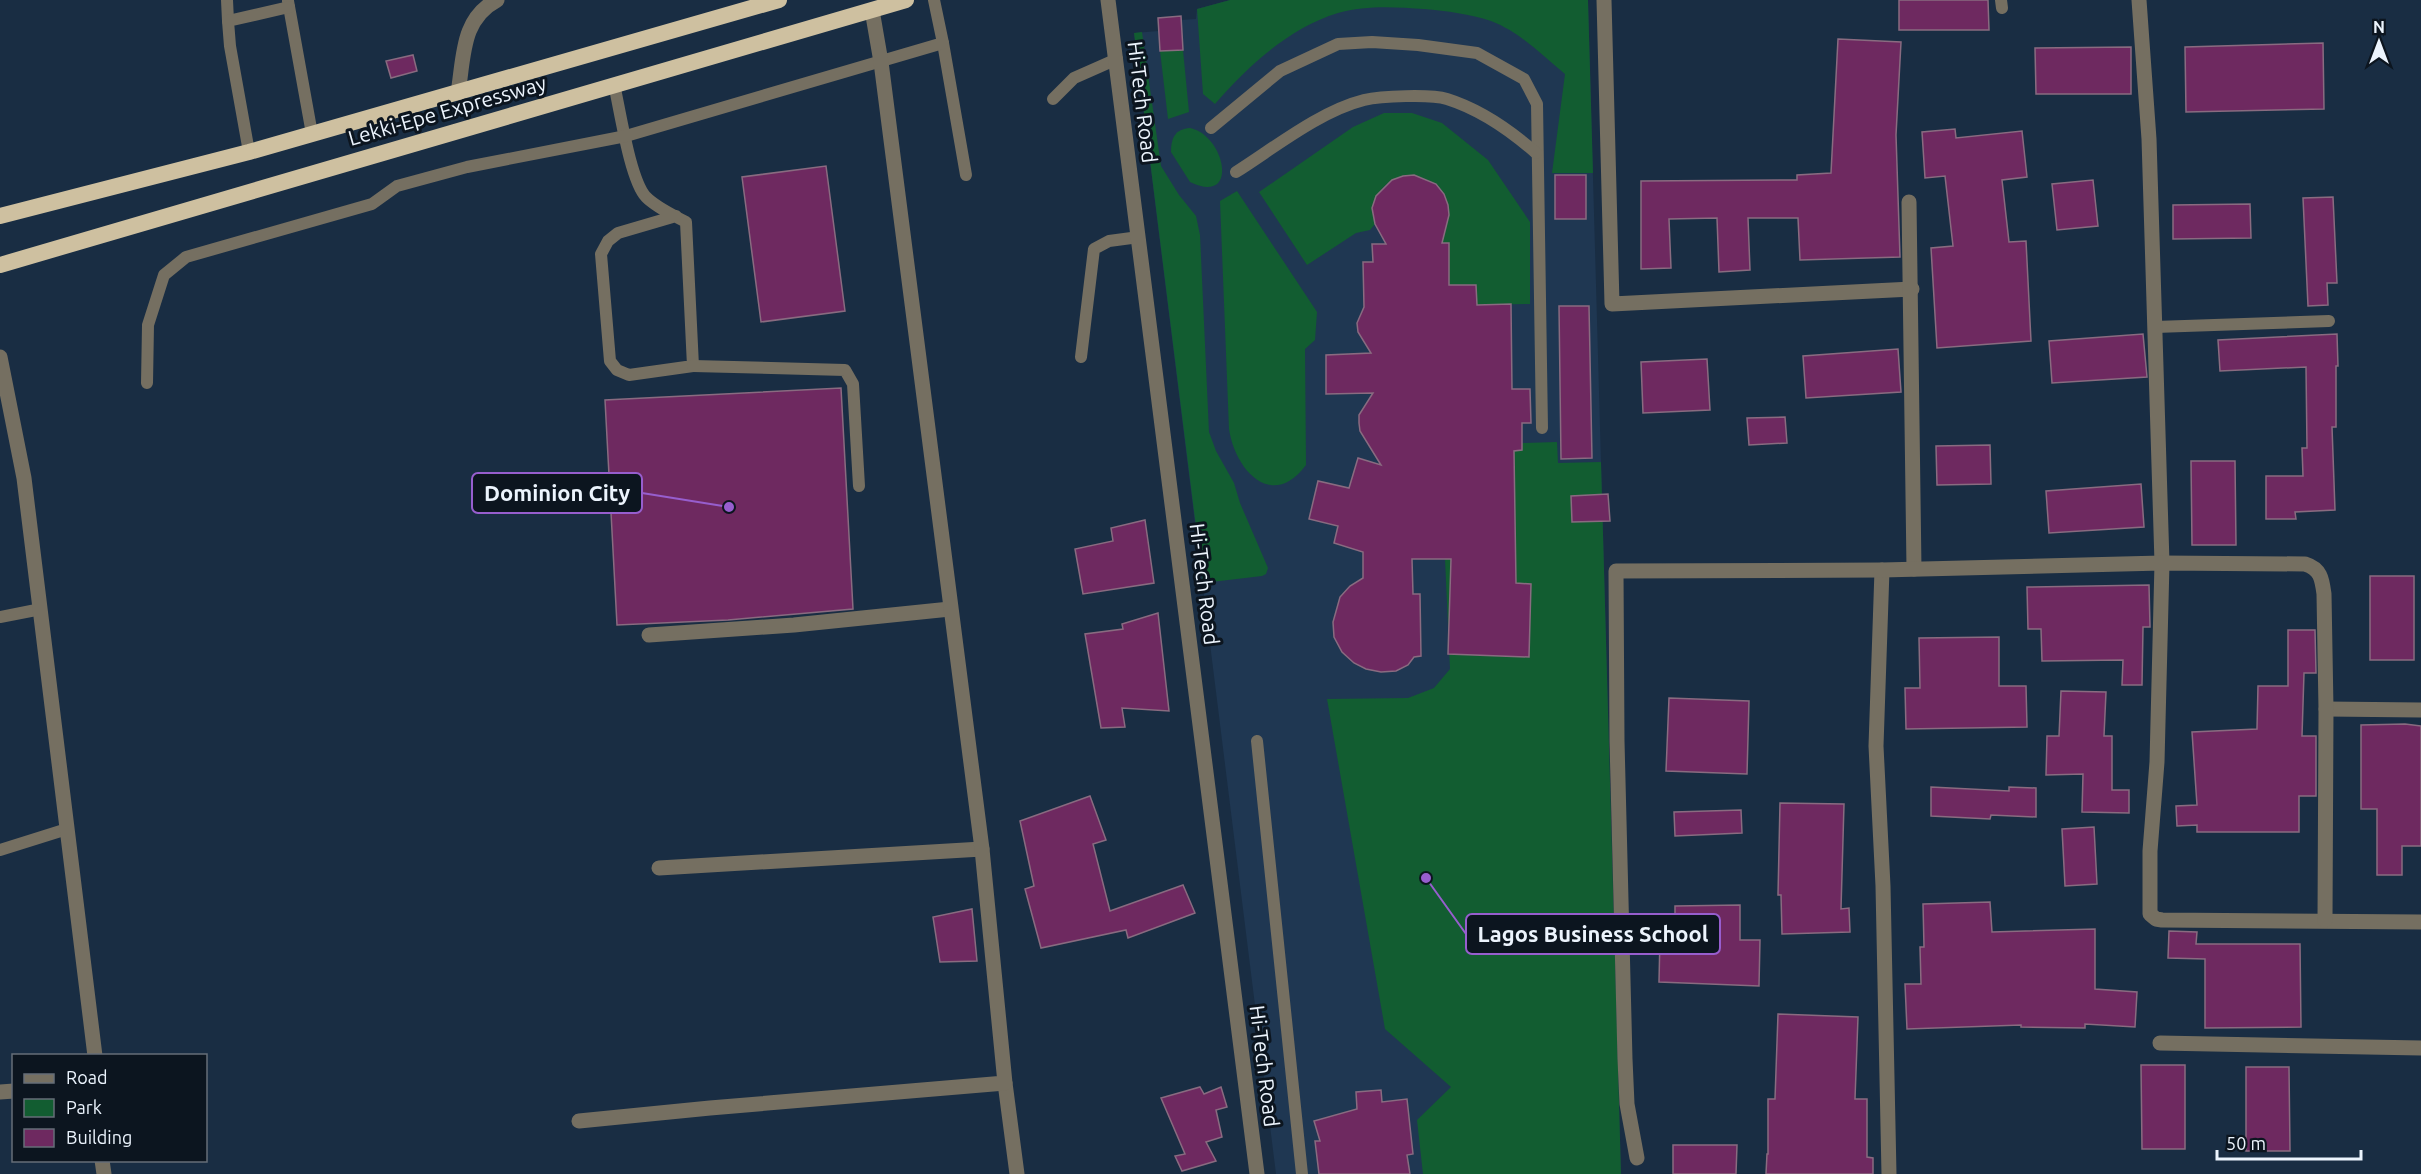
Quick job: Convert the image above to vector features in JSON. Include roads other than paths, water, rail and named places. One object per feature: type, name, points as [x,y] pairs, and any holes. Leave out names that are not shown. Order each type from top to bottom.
[{"type":"highway","name":"Lekki-Epe Expressway","points":[[0,216],[249,152],[779,0]]},
{"type":"highway","name":"Lekki-Epe Expressway","points":[[0,265],[906,0]]},
{"type":"street","points":[[458,93],[469,28],[483,8],[497,0]]},
{"type":"street","name":"Hi-Tech Road","points":[[1108,0],[1257,1174]]},
{"type":"street","points":[[1604,0],[1612,304],[1912,289]]},
{"type":"street","points":[[2139,0],[2149,139],[2162,563],[2157,762],[2150,851],[2150,914],[2162,920],[2421,922]]},
{"type":"street","points":[[872,10],[982,849],[1005,1083],[1017,1174]]},
{"type":"street","points":[[1909,202],[1912,289],[1914,569]]},
{"type":"street","points":[[0,357],[24,478],[95,1054]]},
{"type":"street","points":[[1637,1158],[1628,1104],[1625,1059],[1624,941],[1617,741],[1616,571],[1882,570],[2162,563],[2305,564],[2314,567],[2322,578],[2325,594],[2325,920]]},
{"type":"street","points":[[1882,570],[1876,746],[1883,886],[1889,1174]]},
{"type":"street","points":[[649,635],[794,625],[950,609]]},
{"type":"street","points":[[2326,709],[2421,710]]},
{"type":"street","points":[[659,868],[982,849]]},
{"type":"street","points":[[2160,1043],[2421,1048]]},
{"type":"street","points":[[579,1121],[1005,1083]]},
{"type":"lane","points":[[227,0],[230,46],[249,152]]},
{"type":"lane","points":[[934,0],[966,176]]},
{"type":"lane","points":[[228,21],[289,3],[312,134]]},
{"type":"lane","points":[[147,383],[148,325],[164,275],[186,257],[372,204],[397,186],[467,167],[626,136],[943,42]]},
{"type":"lane","points":[[1211,128],[1280,71],[1338,44],[1372,42],[1418,45],[1477,53],[1524,79],[1537,104],[1542,428]]},
{"type":"lane","points":[[1053,99],[1074,78],[1117,59]]},
{"type":"lane","points":[[614,84],[635,178],[645,196],[686,222],[693,366]]},
{"type":"lane","points":[[1236,172],[1344,107],[1365,100],[1404,97],[1445,99],[1515,135],[1536,153]]},
{"type":"lane","points":[[676,216],[618,233],[608,241],[601,254],[610,361],[617,370],[629,375],[693,366],[845,370],[853,384],[859,486]]},
{"type":"lane","points":[[1081,357],[1094,249],[1109,241],[1139,237]]},
{"type":"lane","points":[[2155,327],[2329,321]]},
{"type":"lane","points":[[0,617],[41,609]]},
{"type":"lane","points":[[1257,741],[1302,1174]]},
{"type":"lane","points":[[0,850],[67,829]]},
{"type":"place","name":"Dominion City","points":[[729,507]]},
{"type":"place","name":"Lagos Business School","points":[[1426,878]]}]
